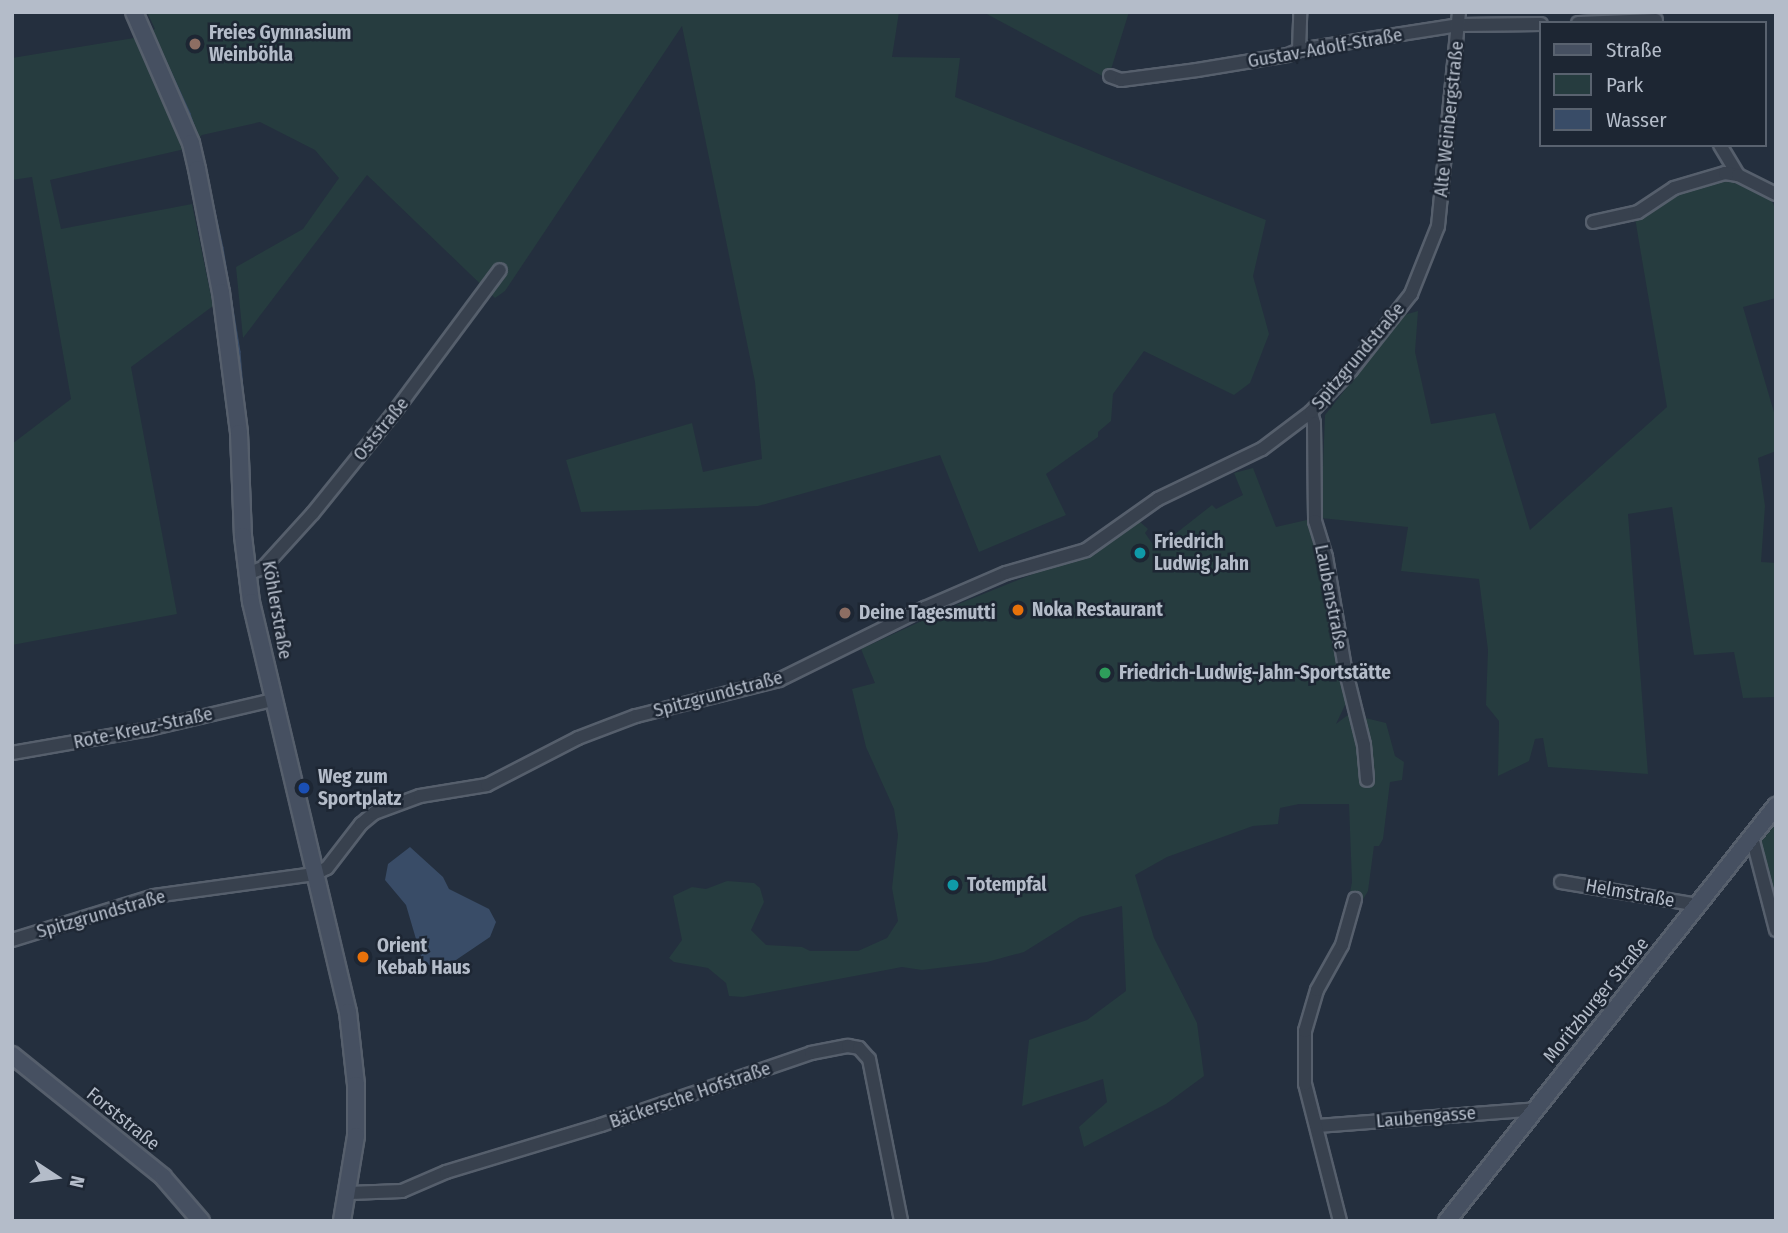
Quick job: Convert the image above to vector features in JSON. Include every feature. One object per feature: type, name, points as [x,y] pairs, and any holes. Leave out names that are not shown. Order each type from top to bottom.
[{"type":"street","name":"Köhlerstraße","points":[[134,12],[191,143],[197,169],[221,292],[239,433],[247,574],[273,700],[351,1033],[356,1136],[349,1193],[342,1221]]},
{"type":"street","points":[[1299,50],[1300,12]]},
{"type":"street","points":[[1609,21],[1656,18]]},
{"type":"street","name":"Gustav-Adolf-Straße","points":[[1110,76],[1121,80],[1139,78],[1288,55],[1299,50],[1459,19],[1540,23]]},
{"type":"street","name":"Alte Weinbergstraße","points":[[1438,226],[1459,19]]},
{"type":"street","points":[[1721,147],[1738,175]]},
{"type":"street","points":[[1593,222],[1638,212],[1674,188],[1725,173],[1738,175],[1776,194]]},
{"type":"street","name":"Spitzgrundstraße","points":[[12,940],[154,896],[315,874],[327,868],[361,824],[374,813],[419,796],[486,785],[578,738],[626,720],[771,682],[1006,573],[1086,550],[1158,499],[1252,455],[1311,412],[1351,370],[1411,294],[1438,226]]},
{"type":"street","name":"Oststraße","points":[[247,574],[263,568],[313,513],[401,404],[500,270]]},
{"type":"street","name":"Laubenstraße","points":[[1311,412],[1315,521],[1326,557],[1345,668],[1364,745],[1367,780]]},
{"type":"street","name":"Rote-Kreuz-Straße","points":[[12,753],[149,729],[273,700]]},
{"type":"street","name":"Moritzburger Straße","points":[[1447,1221],[1776,806]]},
{"type":"street","points":[[1752,837],[1776,930]]},
{"type":"street","name":"Helmstraße","points":[[1561,882],[1699,905]]},
{"type":"street","points":[[1340,1221],[1305,1084],[1305,1031],[1317,990],[1342,945],[1355,899]]},
{"type":"street","name":"Bäckersche Hofstraße","points":[[349,1193],[402,1191],[446,1172],[601,1125],[811,1053],[848,1046],[859,1048],[869,1059],[901,1221]]},
{"type":"street","name":"Forststraße","points":[[12,1055],[163,1177],[201,1221]]},
{"type":"street","name":"Laubengasse","points":[[1317,1126],[1536,1109]]},
{"type":"green space","points":[[147,12],[899,12],[892,57],[960,58],[955,97],[1266,220],[1253,276],[1269,334],[1250,383],[1234,395],[1144,351],[1113,394],[1111,421],[1098,432],[1098,437],[1046,474],[1066,515],[979,552],[940,455],[758,506],[581,512],[566,460],[692,423],[703,472],[762,459],[755,382],[682,26],[505,291],[495,298],[367,175],[243,338],[236,267],[303,229],[339,178],[315,150],[260,122],[202,135],[185,149],[50,180],[61,229],[192,204],[213,306],[131,367],[177,614],[12,645],[12,444],[71,399],[32,177],[12,180],[12,58],[134,38],[155,29]]},
{"type":"green space","points":[[983,12],[1129,12],[1108,79]]},
{"type":"green space","points":[[1720,178],[1769,195],[1776,210],[1776,298],[1743,307],[1776,419],[1776,451],[1758,458],[1765,506],[1761,562],[1776,563],[1776,697],[1743,698],[1734,652],[1694,655],[1672,507],[1628,514],[1648,774],[1548,767],[1543,738],[1535,739],[1529,761],[1498,776],[1499,721],[1486,705],[1488,650],[1479,579],[1401,571],[1408,527],[1321,518],[1325,415],[1404,315],[1418,311],[1415,352],[1431,424],[1495,413],[1530,530],[1667,407],[1635,218],[1672,193]]},
{"type":"green space","name":"Friedrich-Ludwig-Jahn-Sportstätte","points":[[1253,468],[1276,527],[1311,519],[1322,560],[1326,599],[1346,703],[1336,724],[1349,714],[1386,723],[1395,756],[1404,762],[1402,780],[1390,782],[1383,839],[1379,846],[1374,846],[1368,891],[1362,901],[1349,898],[1352,882],[1349,804],[1299,804],[1280,808],[1278,824],[1253,826],[1167,857],[1135,875],[1154,938],[1197,1023],[1204,1076],[1166,1104],[1084,1147],[1079,1127],[1107,1102],[1103,1079],[1022,1106],[1029,1040],[1087,1020],[1126,991],[1122,906],[1080,917],[1024,952],[987,962],[922,970],[902,967],[743,997],[729,996],[726,983],[708,968],[674,962],[669,958],[682,940],[673,896],[692,887],[706,889],[727,881],[754,883],[760,888],[764,902],[751,930],[766,945],[802,947],[810,951],[858,951],[887,938],[898,921],[892,888],[898,835],[894,809],[866,747],[852,689],[875,683],[861,649],[956,605],[1048,568],[1094,555],[1139,521],[1148,529],[1145,533],[1156,549],[1212,505],[1216,509],[1243,495],[1234,473]]},
{"type":"green space","points":[[1776,816],[1776,914],[1758,841]]},
{"type":"water","points":[[410,847],[443,877],[449,889],[489,909],[496,922],[490,937],[456,960],[435,967],[423,963],[406,905],[385,880],[388,864]]},
{"type":"waterway","points":[[144,16],[197,137]]},
{"type":"waterway","points":[[204,165],[222,248],[239,352],[244,413]]},
{"type":"waterway","points":[[257,592],[262,615]]},
{"type":"place","name":"Freies Gymnasium Weinböhla","points":[[195,44]]},
{"type":"place","name":"Friedrich Ludwig Jahn","points":[[1140,553]]},
{"type":"place","name":"Noka Restaurant","points":[[1018,610]]},
{"type":"place","name":"Deine Tagesmutti","points":[[845,613]]},
{"type":"place","name":"Friedrich-Ludwig-Jahn-Sportstätte","points":[[1105,673]]},
{"type":"place","name":"Weg zum Sportplatz","points":[[304,788]]},
{"type":"place","name":"Totempfal","points":[[953,885]]},
{"type":"place","name":"Orient Kebab Haus","points":[[363,957]]}]
